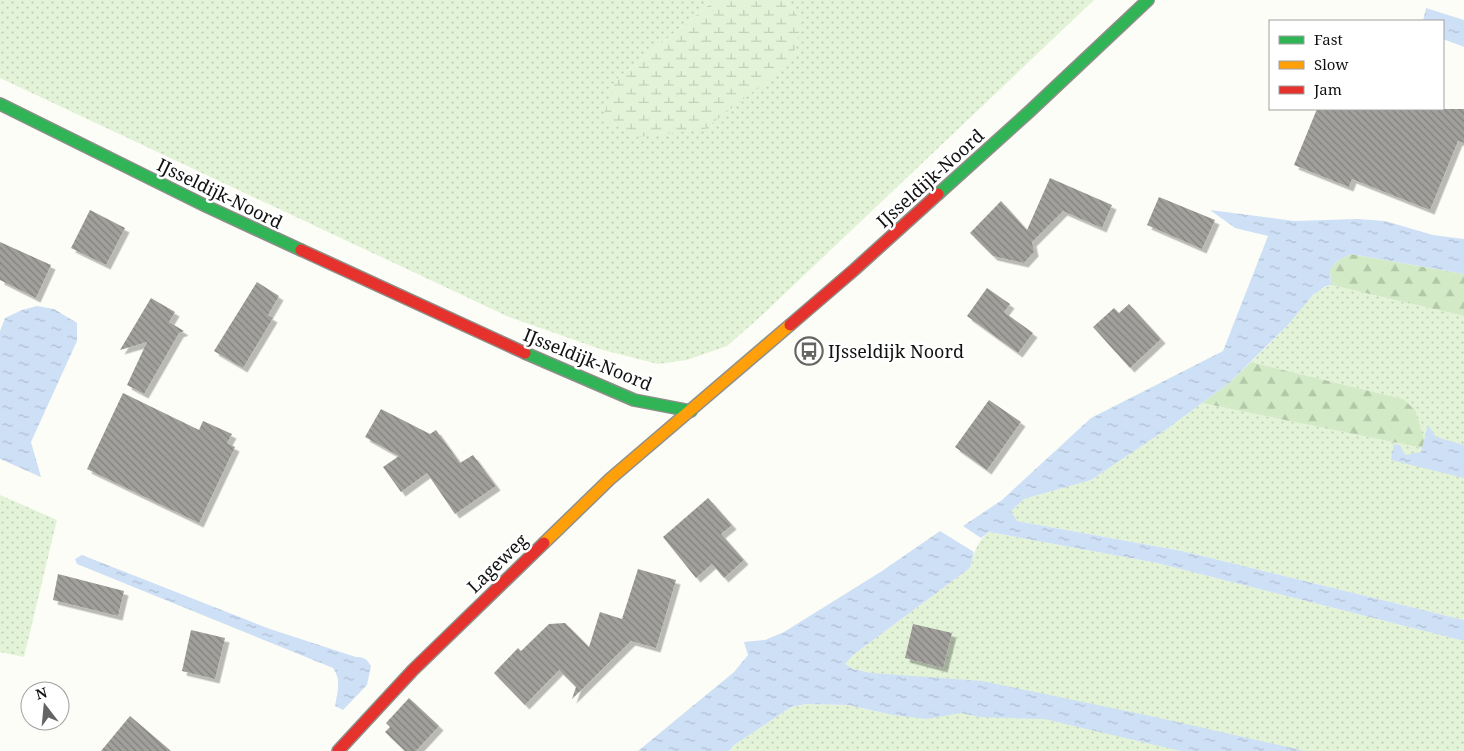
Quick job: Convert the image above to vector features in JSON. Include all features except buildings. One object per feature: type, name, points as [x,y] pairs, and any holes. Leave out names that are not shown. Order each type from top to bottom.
[{"type":"street","name":"IJsseldijk-Noord","points":[[0,104],[208,208],[479,333],[634,400],[690,411],[854,270],[1030,111],[1148,0]]},
{"type":"street","name":"Lageweg","points":[[338,751],[412,670],[610,479],[690,411]]},
{"type":"green space","points":[[0,0],[715,0],[616,80],[802,21],[785,0],[1094,0],[759,318],[727,346],[687,360],[658,364],[603,350],[509,317],[0,78]]},
{"type":"green space","points":[[715,0],[785,0],[802,21],[792,61],[705,129],[639,137],[602,119],[616,80]]},
{"type":"green space","points":[[1351,254],[1464,274],[1464,316],[1331,285],[1330,270],[1337,261]]},
{"type":"green space","points":[[1331,285],[1464,316],[1464,620],[1182,551],[1017,521],[1011,511],[1024,499],[1091,480],[1202,403],[1427,449],[1403,399],[1251,362],[1287,326],[1312,297]]},
{"type":"green space","points":[[1251,362],[1403,399],[1415,410],[1427,449],[1202,403],[1229,383]]},
{"type":"green space","points":[[0,495],[57,520],[24,657],[0,652]]},
{"type":"green space","points":[[989,532],[1157,563],[1464,641],[1464,751],[729,751],[733,746],[791,707],[806,704],[848,705],[893,715],[872,673],[853,669],[844,664],[853,655],[970,568],[979,543]]},
{"type":"water","points":[[1426,8],[1464,20],[1464,47],[1444,39],[1444,20],[1423,20]]},
{"type":"water","points":[[1210,210],[1294,221],[1358,219],[1385,221],[1433,235],[1464,239],[1464,274],[1351,254],[1337,261],[1330,270],[1331,285],[1326,286],[1313,295],[1287,326],[1229,383],[1167,429],[1091,480],[1024,499],[1011,511],[1017,521],[1182,551],[1464,620],[1464,641],[1157,563],[989,532],[981,538],[963,526],[1002,500],[1091,418],[1223,351],[1268,236],[1235,228]]},
{"type":"water","points":[[37,306],[54,309],[77,323],[77,341],[31,442],[41,477],[0,459],[0,331],[5,318],[22,310]]},
{"type":"water","points":[[1428,425],[1436,437],[1464,445],[1464,478],[1391,460],[1394,444],[1400,445],[1405,455],[1421,452]]},
{"type":"water","points":[[940,531],[974,552],[970,568],[853,655],[845,664],[853,669],[872,673],[982,681],[1305,751],[1181,751],[1044,719],[979,717],[961,713],[927,719],[893,715],[848,705],[806,704],[791,707],[733,746],[729,751],[638,751],[734,672],[748,655],[744,642],[765,640],[784,632],[882,571]]},
{"type":"water","points":[[82,555],[270,629],[363,658],[371,666],[367,685],[343,710],[335,706],[338,682],[333,668],[77,564],[75,559]]},
{"type":"traffic: fast","points":[[938,194],[1148,0]]},
{"type":"traffic: fast","points":[[0,104],[208,207],[301,250]]},
{"type":"traffic: fast","points":[[525,353],[634,400],[691,411]]},
{"type":"traffic: slow","points":[[544,543],[610,479],[790,325]]},
{"type":"traffic: jam","points":[[790,325],[938,194]]},
{"type":"traffic: jam","points":[[301,250],[525,353]]},
{"type":"traffic: jam","points":[[338,751],[413,670],[544,543]]},
{"type":"place","name":"IJsseldijk Noord","points":[[809,351]]}]
